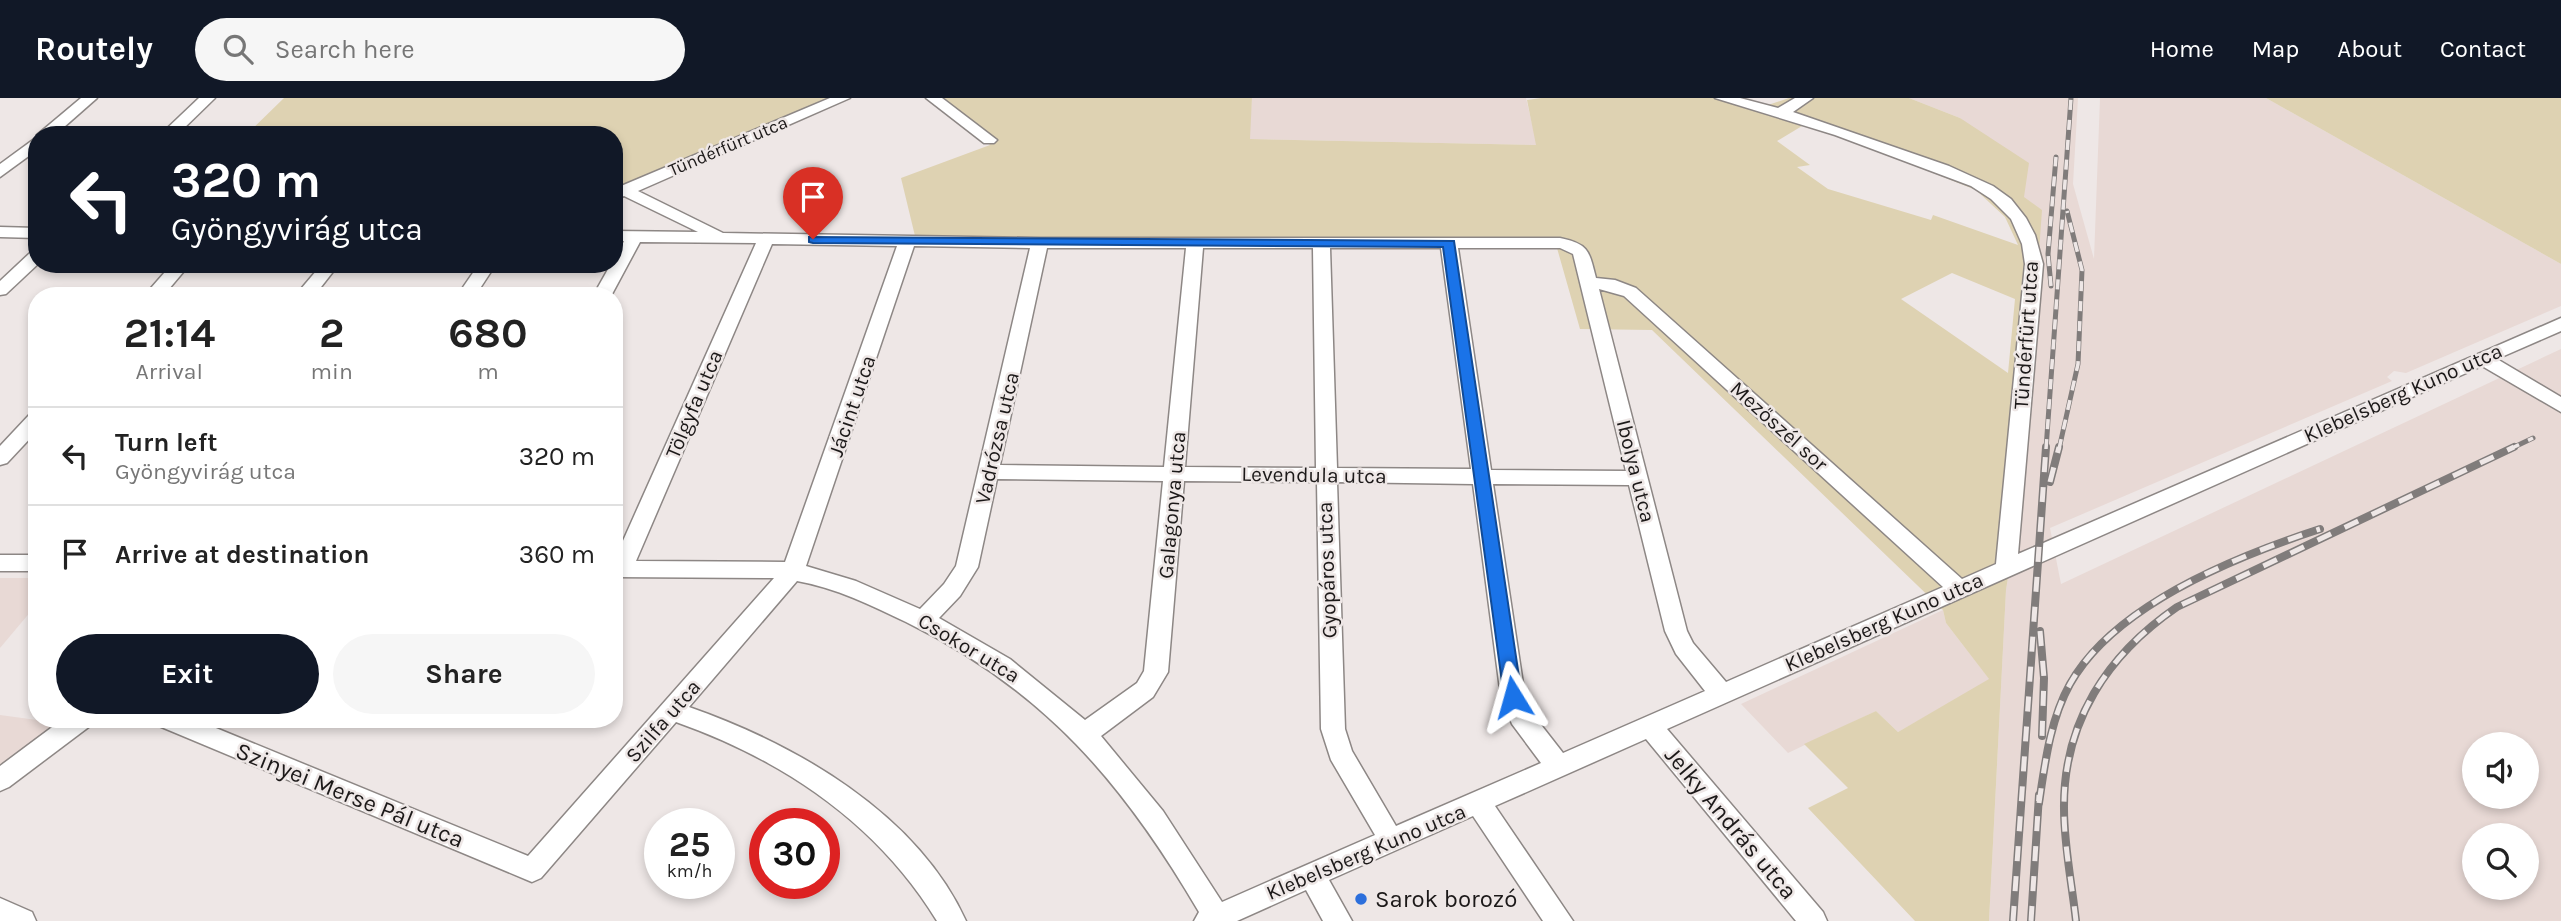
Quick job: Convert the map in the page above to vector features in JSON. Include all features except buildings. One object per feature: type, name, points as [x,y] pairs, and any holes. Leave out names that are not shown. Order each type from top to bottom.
[{"type":"street","points":[[56,126],[90,98]]},
{"type":"street","points":[[178,126],[208,98]]},
{"type":"street","name":"Tündérfürt utca","points":[[623,190],[843,98]]},
{"type":"street","points":[[933,98],[989,140]]},
{"type":"street","name":"Tündérfürt utca","points":[[1722,98],[1782,112],[1971,180],[2010,207],[2028,234],[2034,264],[2006,569]]},
{"type":"street","points":[[1782,112],[1805,98]]},
{"type":"street","points":[[0,172],[28,149]]},
{"type":"street","points":[[623,196],[720,237]]},
{"type":"street","points":[[0,232],[28,233]]},
{"type":"street","points":[[623,236],[1040,243],[1449,243],[1513,697],[1521,717],[1558,766]]},
{"type":"street","points":[[623,258],[635,236]]},
{"type":"street","name":"Tölgyfa utca","points":[[623,558],[766,239]]},
{"type":"street","name":"Jácint utca","points":[[793,571],[908,240]]},
{"type":"street","name":"Vadrózsa utca","points":[[924,619],[952,590],[967,566],[1040,243]]},
{"type":"street","name":"Galagonya utca","points":[[1086,733],[1145,690],[1156,673],[1195,243]]},
{"type":"street","name":"Gyopáros utca","points":[[1321,243],[1333,729],[1340,753],[1391,840]]},
{"type":"street","name":"Ibolya utca","points":[[1449,243],[1568,244],[1580,249],[1679,639],[1721,693]]},
{"type":"street","points":[[0,290],[28,264]]},
{"type":"street","points":[[161,287],[174,273]]},
{"type":"street","points":[[312,287],[323,273]]},
{"type":"street","name":"Mezőszél sor","points":[[1589,283],[1615,285],[1630,292],[1958,588]]},
{"type":"street","name":"Klebelsberg Kuno utca","points":[[1212,919],[2561,324]]},
{"type":"street","points":[[2482,358],[2561,406]]},
{"type":"street","points":[[0,458],[28,428]]},
{"type":"street","name":"Levendula utca","points":[[989,472],[1638,478]]},
{"type":"street","points":[[0,563],[28,563]]},
{"type":"street","name":"Csokor utca","points":[[623,569],[793,571],[877,599],[924,619],[994,659],[1086,733],[1146,804],[1181,855],[1212,919]]},
{"type":"street","name":"Szilfa utca","points":[[532,870],[793,571]]},
{"type":"street","points":[[671,710],[756,743],[843,795],[914,866],[952,921]]},
{"type":"street","name":"Jelky András utca","points":[[1649,725],[1813,921]]},
{"type":"street","points":[[0,780],[69,728]]},
{"type":"street","name":"Szinyei Merse Pál utca","points":[[190,728],[532,870]]},
{"type":"street","points":[[1478,803],[1559,921]]},
{"type":"street","points":[[1311,875],[1338,921]]},
{"type":"street","points":[[0,910],[22,921]]},
{"type":"shaded area","points":[[284,98],[834,98],[623,186],[623,126],[255,126]]},
{"type":"shaded area","points":[[936,98],[1252,98],[1250,139],[1536,145],[1527,100],[1541,98],[1730,98],[1765,106],[1789,98],[1909,98],[1960,118],[2029,163],[2024,197],[2042,210],[2022,493],[2006,590],[1989,921],[1915,921],[1808,808],[1848,788],[1804,744],[1876,711],[1898,732],[1989,679],[1946,623],[1943,610],[1652,330],[1580,329],[1555,241],[915,236],[901,178],[990,145]],"holes":[[[1807,123],[1976,190],[2005,217],[2018,245],[1933,215],[1931,220],[1828,189],[1797,167],[1810,165],[1777,141]],[[1952,273],[2015,299],[2008,373],[1901,299]]]},
{"type":"shaded area","points":[[1252,98],[1526,98],[1537,145],[1249,139]]},
{"type":"shaded area","points":[[1909,98],[2078,98],[2073,184],[2094,259],[2100,98],[2266,98],[2561,264],[2561,306],[2406,373],[2394,371],[2387,377],[2392,381],[2050,528],[2061,584],[2561,349],[2561,921],[1989,921],[2006,590],[2022,493],[2028,203],[1960,118]]},
{"type":"shaded area","points":[[2266,98],[2561,98],[2561,264]]},
{"type":"shaded area","points":[[0,578],[28,578],[28,615],[0,648]]},
{"type":"shaded area","points":[[1943,610],[1946,623],[1990,680],[1898,732],[1876,711],[1788,753],[1741,704]]},
{"type":"shaded area","points":[[0,715],[28,719],[28,728],[52,728],[0,766]]},
{"type":"railway","points":[[2046,449],[2071,98]]},
{"type":"railway","points":[[2051,286],[2048,254],[2056,157]]},
{"type":"railway","points":[[2059,449],[2078,364],[2082,270],[2067,211]]},
{"type":"railway","points":[[2510,449],[2533,438]]},
{"type":"railway","points":[[2013,921],[2046,447]]},
{"type":"railway","points":[[2050,482],[2059,447]]},
{"type":"railway","points":[[2076,921],[2064,823],[2066,777],[2071,747],[2094,693],[2110,669],[2130,647],[2177,607],[2514,447]]},
{"type":"railway","points":[[2039,803],[2049,742],[2063,698],[2090,656],[2116,630],[2147,607],[2216,569],[2320,529]]},
{"type":"railway","points":[[2040,631],[2044,678],[2042,736]]},
{"type":"railway","points":[[2031,921],[2039,795]]},
{"type":"place","name":"Sarok borozó","points":[[1361,899]]},
{"type":"route","points":[[813,239],[1040,243],[1449,243],[1513,697]]}]
